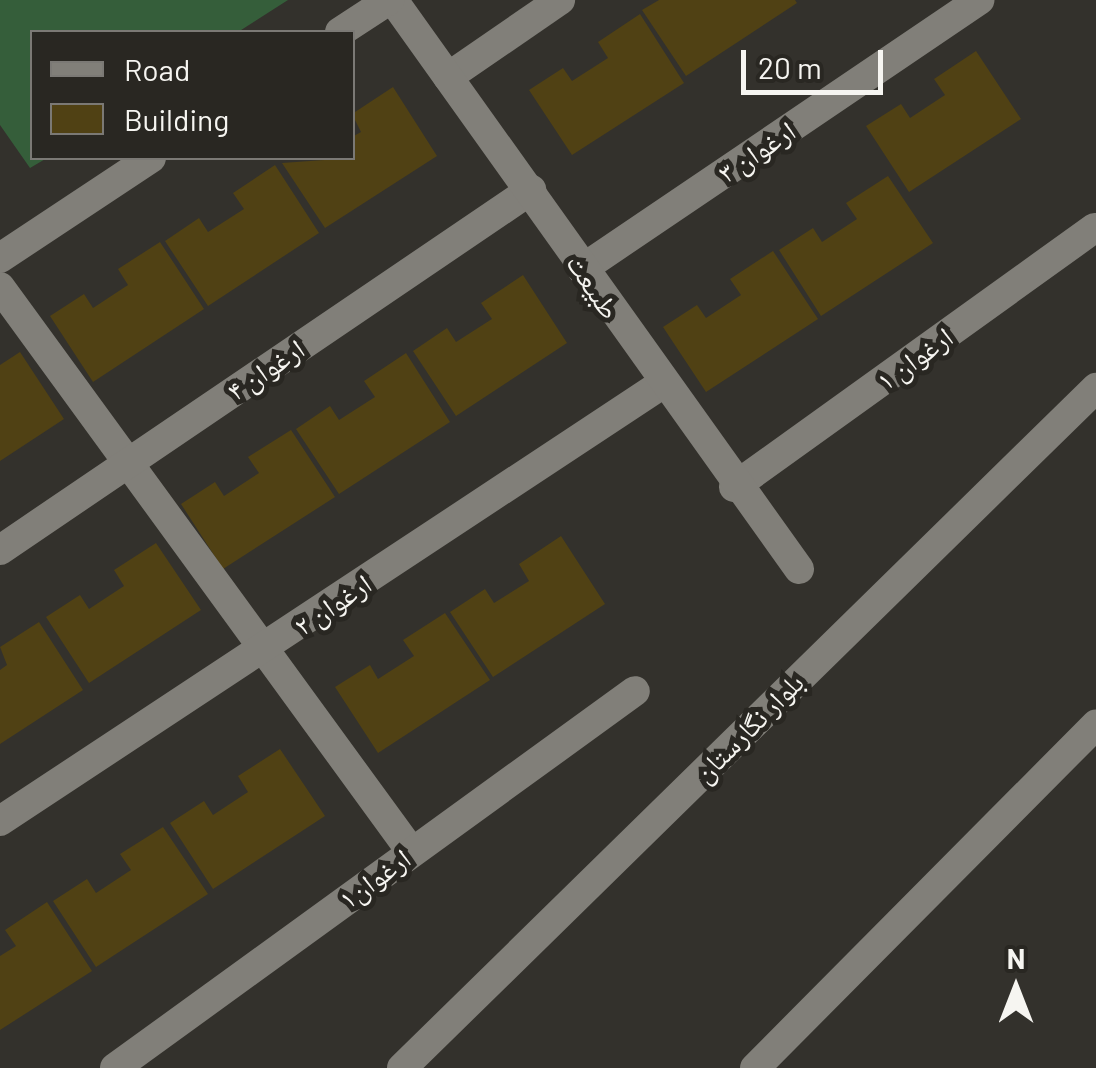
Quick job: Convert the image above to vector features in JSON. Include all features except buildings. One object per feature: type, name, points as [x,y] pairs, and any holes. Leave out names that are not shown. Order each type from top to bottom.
[{"type":"street","points":[[343,30],[391,0]]},
{"type":"street","name":"طبیعت","points":[[391,0],[531,190],[734,487],[798,569]]},
{"type":"street","points":[[448,77],[560,0]]},
{"type":"street","name":"ارغوان ۳","points":[[582,269],[979,0]]},
{"type":"street","points":[[4,245],[148,160]]},
{"type":"street","name":"ارغوان ۴","points":[[0,550],[531,190]]},
{"type":"street","name":"ارغوان ۱","points":[[734,487],[1095,228]]},
{"type":"street","points":[[0,287],[410,851]]},
{"type":"street","name":"ارغوان ۲","points":[[0,821],[662,384]]},
{"type":"street","name":"بلوار نگارستان","points":[[402,1068],[1096,388]]},
{"type":"street","name":"ارغوان۱","points":[[114,1068],[635,691]]},
{"type":"street","points":[[755,1068],[1096,725]]},
{"type":"green space","points":[[0,0],[288,0],[241,30],[30,30],[30,160],[44,160],[30,168],[0,125]]}]
